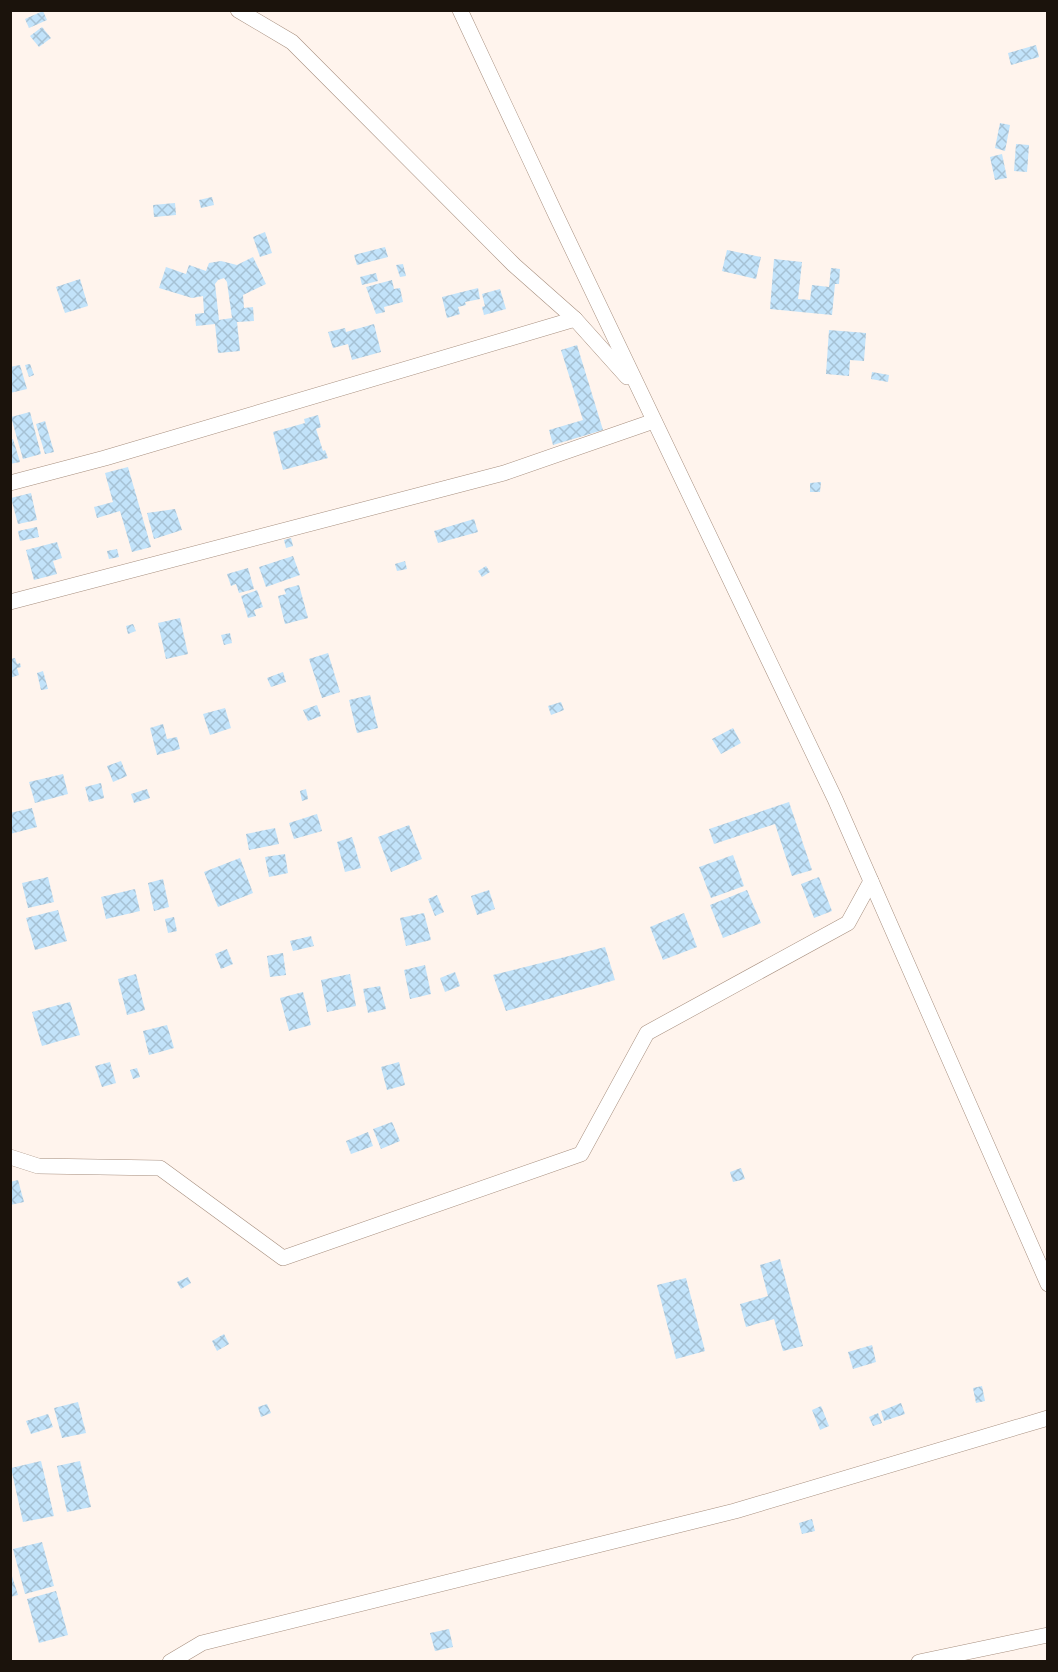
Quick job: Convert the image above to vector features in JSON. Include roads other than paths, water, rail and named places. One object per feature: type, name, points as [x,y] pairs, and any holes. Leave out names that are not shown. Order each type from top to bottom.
[{"type":"street","points":[[238,10],[292,42],[514,265],[575,319],[639,389]]},
{"type":"street","points":[[460,10],[835,799],[1047,1284]]},
{"type":"street","points":[[10,483],[116,455],[575,319]]},
{"type":"street","points":[[10,602],[504,473],[654,421]]},
{"type":"street","points":[[10,1157],[38,1166],[160,1168],[283,1258],[581,1154],[647,1033],[848,923],[871,881]]},
{"type":"street","points":[[170,1662],[202,1643],[735,1511],[1047,1418]]},
{"type":"street","points":[[919,1662],[1047,1635]]}]
